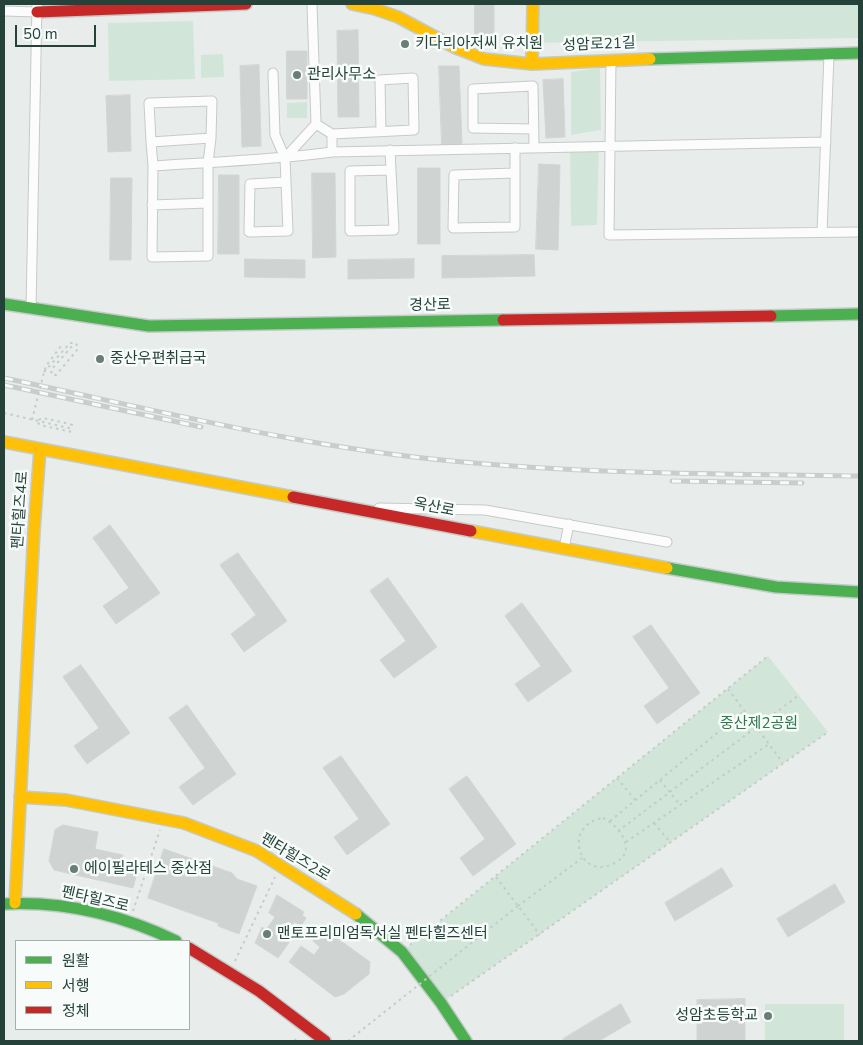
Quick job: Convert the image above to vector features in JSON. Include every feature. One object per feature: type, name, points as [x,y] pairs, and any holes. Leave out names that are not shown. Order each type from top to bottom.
[{"type":"street","points":[[4,11],[37,8],[246,4]]},
{"type":"street","points":[[284,158],[316,124],[312,4]]},
{"type":"street","name":"성암로21길","points":[[352,4],[411,23],[465,53],[502,62],[532,63],[859,53]]},
{"type":"street","points":[[532,63],[533,4]]},
{"type":"street","points":[[30,309],[37,8]]},
{"type":"street","points":[[822,232],[829,55]]},
{"type":"street","points":[[611,60],[608,235],[859,232]]},
{"type":"street","points":[[273,72],[275,134],[284,158],[286,182],[288,231],[249,232],[250,184],[286,182]]},
{"type":"street","points":[[316,124],[332,134],[381,132],[414,130],[413,78],[380,80],[381,132]]},
{"type":"street","points":[[534,129],[473,128],[473,89],[534,86],[534,129],[534,147]]},
{"type":"street","points":[[212,101],[208,163],[208,256],[152,257],[151,142],[149,103],[212,101]]},
{"type":"street","points":[[332,134],[332,152]]},
{"type":"street","points":[[151,142],[211,138]]},
{"type":"street","points":[[152,166],[284,158],[332,152],[826,142]]},
{"type":"street","points":[[515,148],[515,173],[515,227],[453,228],[454,175],[515,173]]},
{"type":"street","points":[[390,150],[391,170],[394,230],[350,231],[350,171],[391,170]]},
{"type":"street","points":[[152,205],[208,203]]},
{"type":"street","name":"경산로","points":[[4,304],[149,326],[859,314]]},
{"type":"street","name":"옥산로","points":[[4,442],[776,587],[859,592]]},
{"type":"street","name":"펜타힐즈4로","points":[[10,904],[20,797],[40,449]]},
{"type":"street","points":[[356,508],[485,510],[667,542]]},
{"type":"street","points":[[564,548],[569,524]]},
{"type":"street","name":"펜타힐즈2로","points":[[20,797],[66,800],[184,823],[257,851],[357,915],[402,952],[441,1003],[466,1041]]},
{"type":"street","name":"펜타힐즈로","points":[[10,904],[40,904],[82,911],[129,922],[174,940]]},
{"type":"street","points":[[190,949],[230,972],[298,1018],[325,1041]]},
{"type":"path","points":[[44,372],[70,343],[76,342],[78,349],[56,375],[52,375],[51,370],[73,345]]},
{"type":"path","points":[[32,420],[46,366],[62,346]]},
{"type":"path","points":[[4,413],[32,420],[41,422],[50,424],[69,428],[71,428],[70,424],[42,418],[38,420],[37,422],[40,425],[72,432]]},
{"type":"path","points":[[402,952],[768,656]]},
{"type":"path","points":[[728,689],[784,763]]},
{"type":"path","points":[[618,831],[799,695]]},
{"type":"path","points":[[610,822],[744,711]]},
{"type":"path","points":[[441,1003],[828,732]]},
{"type":"path","points":[[626,842],[769,744]]},
{"type":"path","points":[[617,778],[636,801]]},
{"type":"path","points":[[660,780],[680,805]]},
{"type":"path","points":[[604,818],[618,831],[626,842],[625,855],[619,860],[604,866],[595,866],[588,864],[582,858],[578,841],[588,824],[604,818]]},
{"type":"path","points":[[129,922],[164,819]]},
{"type":"path","points":[[654,823],[670,843]]},
{"type":"path","points":[[348,1041],[518,906],[582,858]]},
{"type":"path","points":[[230,972],[281,866]]},
{"type":"path","points":[[495,876],[540,935]]},
{"type":"green space","points":[[528,4],[859,4],[859,38],[527,43]]},
{"type":"green space","points":[[193,21],[195,79],[109,81],[108,23]]},
{"type":"green space","points":[[223,54],[224,77],[201,78],[201,55]]},
{"type":"green space","points":[[600,68],[601,130],[571,135],[571,72]]},
{"type":"green space","points":[[307,102],[307,118],[287,118],[287,103]]},
{"type":"green space","points":[[599,144],[597,225],[571,226],[570,148]]},
{"type":"green space","name":"중산제2공원","points":[[768,656],[828,732],[441,1003],[402,952]]},
{"type":"green space","points":[[765,1004],[844,1004],[844,1041],[765,1041]]},
{"type":"building","points":[[475,4],[494,4],[494,38],[475,38]]},
{"type":"building","points":[[358,30],[359,117],[338,117],[337,31]]},
{"type":"building","name":"관리사무소","points":[[287,51],[307,51],[307,99],[287,99]]},
{"type":"building","points":[[259,65],[261,146],[242,147],[240,66]]},
{"type":"building","points":[[439,66],[459,66],[462,144],[442,145]]},
{"type":"building","points":[[563,79],[565,137],[546,138],[543,80]]},
{"type":"building","points":[[130,95],[131,151],[108,152],[106,96]]},
{"type":"building","points":[[539,164],[560,165],[558,250],[536,249]]},
{"type":"building","points":[[418,168],[440,168],[440,244],[418,244]]},
{"type":"building","points":[[312,173],[335,173],[336,257],[313,258]]},
{"type":"building","points":[[219,175],[239,175],[239,254],[218,254]]},
{"type":"building","points":[[111,178],[132,178],[131,260],[110,260]]},
{"type":"building","points":[[534,255],[535,276],[442,278],[442,256]]},
{"type":"building","points":[[245,259],[305,260],[305,278],[245,277]]},
{"type":"building","points":[[414,259],[414,278],[348,279],[348,260]]},
{"type":"building","points":[[110,525],[160,593],[116,624],[103,606],[129,588],[93,538]]},
{"type":"building","points":[[238,553],[287,621],[244,652],[231,634],[256,615],[220,565]]},
{"type":"building","points":[[388,578],[437,647],[394,678],[380,660],[406,641],[370,591]]},
{"type":"building","points":[[522,603],[572,671],[528,702],[515,684],[541,666],[505,616]]},
{"type":"building","points":[[651,625],[700,693],[657,724],[644,706],[669,688],[633,637]]},
{"type":"building","points":[[81,665],[130,733],[87,764],[74,746],[99,728],[63,677]]},
{"type":"building","points":[[187,705],[236,774],[193,805],[179,787],[205,768],[169,718]]},
{"type":"building","points":[[341,756],[390,824],[347,855],[334,837],[359,819],[323,768]]},
{"type":"building","points":[[467,776],[516,844],[473,876],[460,858],[485,839],[449,789]]},
{"type":"building","points":[[63,825],[98,832],[95,849],[123,855],[121,865],[138,869],[133,888],[54,870],[49,861],[55,830]]},
{"type":"building","points":[[164,849],[232,873],[237,879],[257,886],[239,934],[218,926],[218,923],[148,898]]},
{"type":"building","points":[[722,868],[733,886],[675,921],[665,903]]},
{"type":"building","points":[[835,884],[845,902],[788,937],[777,919]]},
{"type":"building","points":[[277,895],[304,912],[302,915],[306,918],[301,926],[294,922],[285,938],[290,941],[278,958],[255,943],[262,927],[266,930],[275,917],[269,913]]},
{"type":"building","points":[[323,928],[370,962],[369,974],[344,994],[335,997],[289,962],[301,946],[314,955],[320,947],[313,941]]},
{"type":"building","points":[[745,999],[745,1041],[697,1041],[697,1000]]},
{"type":"building","points":[[621,1004],[631,1022],[599,1041],[564,1041],[563,1039]]},
{"type":"railway","points":[[4,378],[226,426],[395,455],[553,469],[859,476]]},
{"type":"railway","points":[[4,385],[201,427]]},
{"type":"railway","points":[[672,481],[802,483]]},
{"type":"traffic: fast","points":[[650,59],[859,53]]},
{"type":"traffic: fast","points":[[4,304],[149,326],[503,320]]},
{"type":"traffic: fast","points":[[771,316],[859,314]]},
{"type":"traffic: fast","points":[[667,568],[776,587],[859,592]]},
{"type":"traffic: fast","points":[[4,904],[49,905],[92,912],[135,924],[174,940]]},
{"type":"traffic: fast","points":[[356,914],[402,952],[441,1003],[466,1041]]},
{"type":"traffic: slow","points":[[352,4],[398,17],[456,48],[484,59],[532,64],[650,59]]},
{"type":"traffic: slow","points":[[532,63],[533,4]]},
{"type":"traffic: slow","points":[[4,442],[293,497]]},
{"type":"traffic: slow","points":[[15,903],[34,530],[40,449]]},
{"type":"traffic: slow","points":[[471,531],[667,568]]},
{"type":"traffic: slow","points":[[20,797],[66,800],[184,823],[257,851],[356,914]]},
{"type":"traffic: jam","points":[[37,12],[246,4]]},
{"type":"traffic: jam","points":[[503,320],[771,316]]},
{"type":"traffic: jam","points":[[293,497],[471,531]]},
{"type":"traffic: jam","points":[[190,949],[259,991],[325,1041]]},
{"type":"place","name":"키다리아저씨 유치원","points":[[405,44]]},
{"type":"place","name":"관리사무소","points":[[297,75]]},
{"type":"place","name":"중산우편취급국","points":[[100,359]]},
{"type":"place","name":"에이필라테스 중산점","points":[[74,869]]},
{"type":"place","name":"맨토프리미엄독서실 펜타힐즈센터","points":[[267,934]]},
{"type":"place","name":"성암초등학교","points":[[768,1016]]}]
